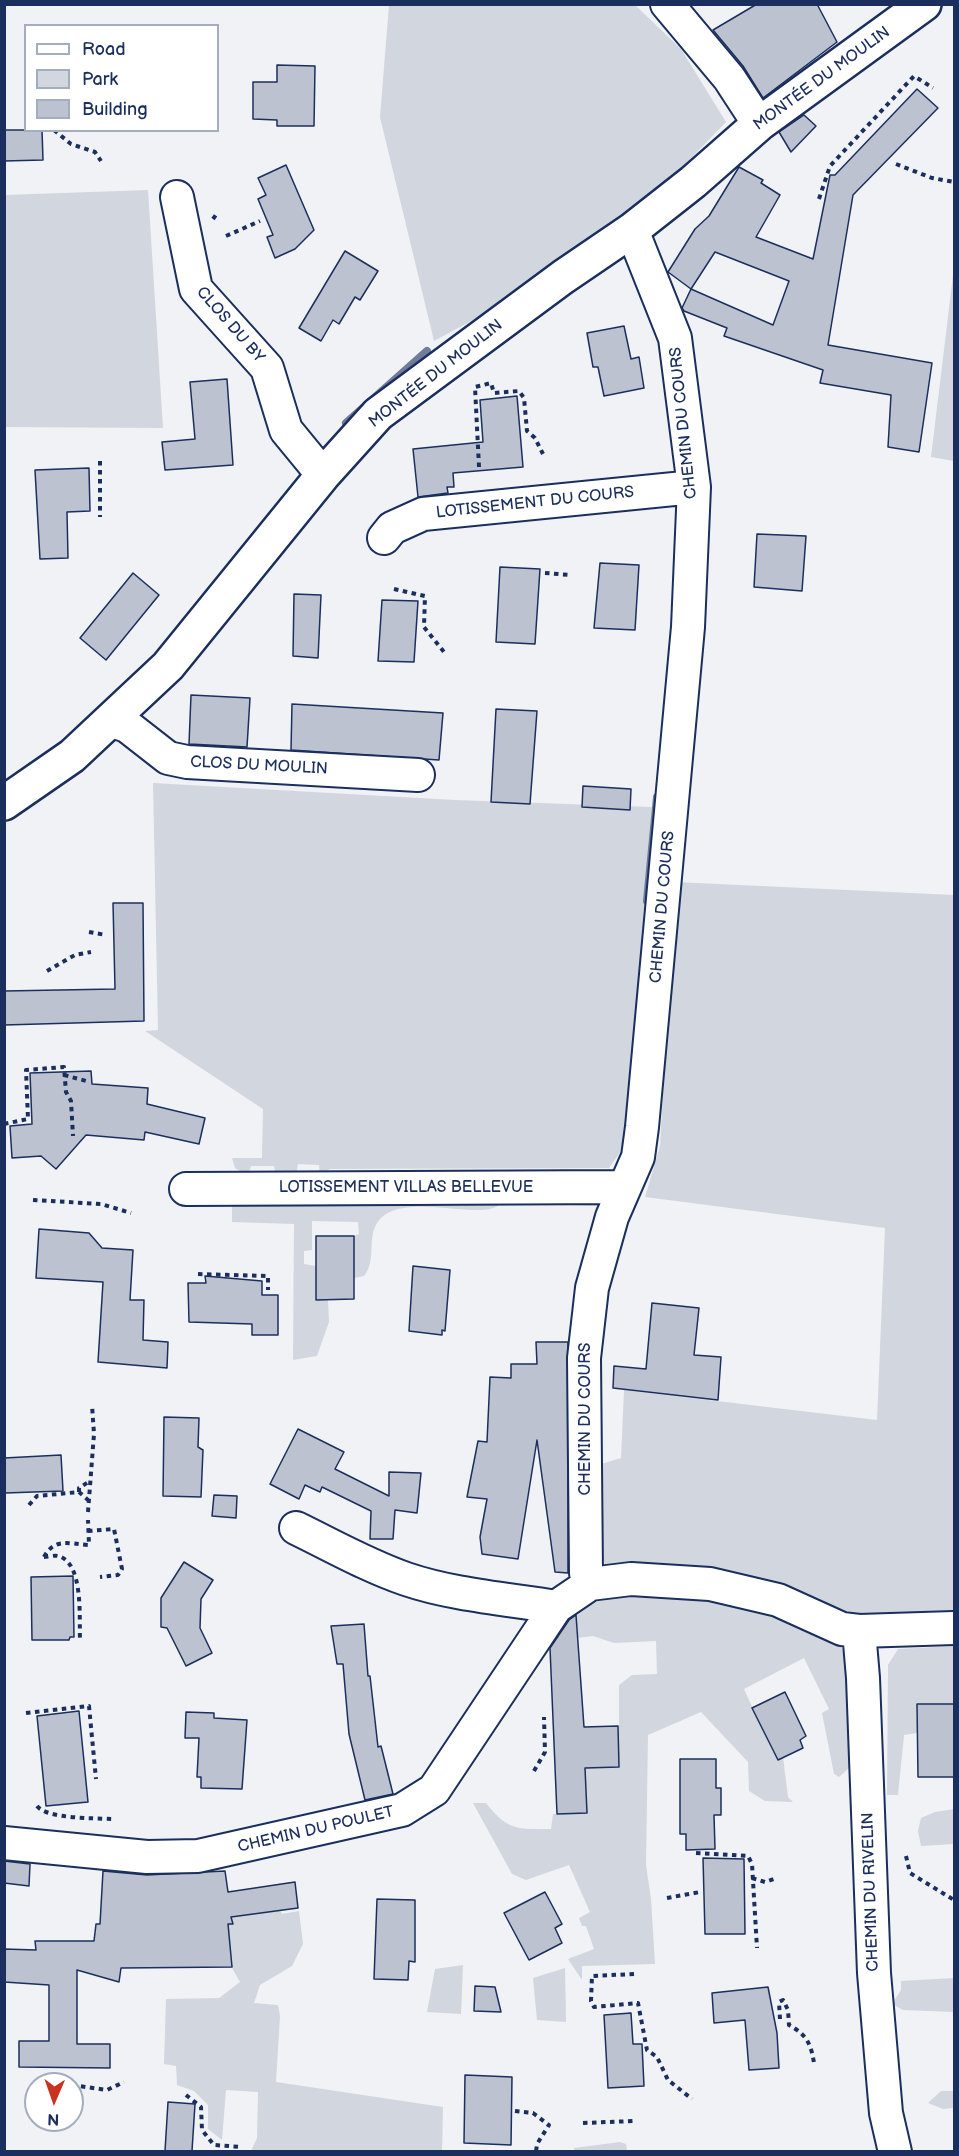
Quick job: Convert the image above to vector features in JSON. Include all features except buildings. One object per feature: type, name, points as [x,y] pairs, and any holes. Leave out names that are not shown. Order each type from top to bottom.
[{"type":"street","points":[[668,4],[729,78],[759,124]]},
{"type":"street","name":"MONTÉE DU MOULIN","points":[[4,803],[72,756],[112,721],[168,666],[322,475],[378,414],[632,230],[693,182],[759,124],[924,4]]},
{"type":"street","name":"CLOS DU BY","points":[[177,197],[196,289],[267,368],[286,430],[322,475]]},
{"type":"street","name":"CHEMIN DU COURS","points":[[590,1584],[586,1573],[584,1358],[592,1288],[612,1217],[638,1157],[688,627],[694,488],[675,338],[632,230]]},
{"type":"street","name":"LOTISSEMENT DU COURS","points":[[384,538],[392,528],[423,514],[694,488]]},
{"type":"street","name":"CLOS DU MOULIN","points":[[112,721],[127,726],[168,758],[187,762],[418,775]]},
{"type":"street","name":"LOTISSEMENT VILLAS BELLEVUE","points":[[186,1189],[625,1187]]},
{"type":"street","points":[[296,1528],[368,1564],[408,1580],[463,1592],[556,1607]]},
{"type":"street","points":[[590,1584],[631,1579],[710,1584],[778,1600],[842,1629],[859,1631],[954,1628]]},
{"type":"street","name":"CHEMIN DU POULET","points":[[4,1843],[147,1857],[198,1856],[402,1810],[434,1790],[556,1607],[590,1584]]},
{"type":"street","name":"CHEMIN DU RIVELIN","points":[[859,1631],[864,1678],[874,1972],[886,2113],[895,2151]]},
{"type":"path","points":[[819,199],[830,166],[915,76],[933,88]]},
{"type":"path","points":[[56,132],[71,144],[95,152],[101,161]]},
{"type":"path","points":[[896,164],[932,178],[954,182]]},
{"type":"path","points":[[226,236],[260,221]]},
{"type":"path","points":[[479,467],[475,387],[491,383],[494,393],[519,391],[524,398],[527,431],[535,438],[543,454]]},
{"type":"path","points":[[100,461],[100,517]]},
{"type":"path","points":[[544,573],[570,575]]},
{"type":"path","points":[[394,589],[425,596],[423,627],[444,652]]},
{"type":"path","points":[[89,932],[105,935]]},
{"type":"path","points":[[47,970],[75,955],[91,952]]},
{"type":"path","points":[[4,1124],[28,1119],[26,1070],[64,1067],[66,1092],[71,1101],[73,1136]]},
{"type":"path","points":[[64,1075],[90,1082]]},
{"type":"path","points":[[33,1200],[101,1204],[131,1213]]},
{"type":"path","points":[[198,1274],[268,1276],[268,1290]]},
{"type":"path","points":[[88,1512],[94,1434],[92,1405]]},
{"type":"path","points":[[78,1492],[79,1488],[90,1480]]},
{"type":"path","points":[[29,1505],[37,1496],[78,1492],[89,1501]]},
{"type":"path","points":[[80,1639],[78,1581],[63,1559],[58,1556],[44,1557],[50,1546],[60,1542],[88,1545],[88,1520]]},
{"type":"path","points":[[88,1531],[114,1529],[122,1569],[118,1575],[100,1577]]},
{"type":"path","points":[[26,1713],[89,1706],[96,1779]]},
{"type":"path","points":[[534,1771],[545,1752],[544,1717]]},
{"type":"path","points":[[37,1806],[41,1812],[53,1815],[111,1819]]},
{"type":"path","points":[[696,1853],[748,1856],[752,1864],[757,1948]]},
{"type":"path","points":[[906,1856],[910,1873],[954,1900]]},
{"type":"path","points":[[752,1878],[765,1882],[777,1878]]},
{"type":"path","points":[[667,1898],[700,1892]]},
{"type":"path","points":[[634,1974],[592,1976],[591,2001],[594,2007],[638,2004],[647,2050],[657,2057],[668,2080],[692,2099]]},
{"type":"path","points":[[780,2019],[779,2002],[783,2000],[788,2010],[789,2025],[803,2033],[811,2045],[814,2063]]},
{"type":"path","points":[[84,2087],[107,2090],[124,2082]]},
{"type":"path","points":[[186,2095],[201,2107],[202,2130],[214,2145],[240,2147]]},
{"type":"path","points":[[515,2111],[533,2113],[549,2125],[537,2144],[536,2151]]},
{"type":"path","points":[[583,2123],[633,2121]]},
{"type":"green space","points":[[634,4],[681,49],[726,122],[630,221],[527,291],[434,341],[380,117],[389,5]]},
{"type":"green space","points":[[148,190],[163,428],[5,427],[5,195]]},
{"type":"green space","points":[[954,267],[954,461],[931,457]]},
{"type":"green space","points":[[153,783],[455,800],[652,807],[628,1141],[609,1168],[330,1169],[320,1175],[319,1165],[298,1164],[296,1174],[276,1176],[274,1166],[251,1166],[248,1176],[235,1168],[232,1158],[262,1158],[263,1109],[145,1031],[158,1030]]},
{"type":"green space","points":[[675,882],[954,895],[954,1612],[863,1616],[759,1583],[608,1567],[600,1558],[601,1464],[621,1458],[624,1390],[877,1420],[885,1228],[645,1197],[660,1146]]},
{"type":"green space","points":[[603,1201],[598,1206],[503,1203],[490,1209],[477,1210],[410,1207],[395,1210],[383,1216],[375,1227],[368,1270],[364,1276],[354,1278],[354,1236],[359,1234],[358,1222],[312,1221],[312,1250],[304,1251],[304,1264],[316,1266],[316,1299],[328,1300],[329,1322],[317,1356],[293,1360],[294,1224],[232,1222],[232,1203]]},
{"type":"green space","points":[[606,1593],[733,1598],[838,1642],[845,1656],[851,1686],[850,1767],[839,1777],[834,1774],[822,1713],[829,1709],[804,1658],[744,1689],[773,1752],[783,1757],[788,1797],[793,1802],[765,1801],[749,1791],[748,1762],[701,1712],[648,1735],[646,1865],[651,1899],[655,1964],[582,1966],[582,1980],[568,1959],[594,1949],[586,1926],[582,1926],[579,1918],[590,1912],[569,1865],[526,1880],[512,1874],[473,1803],[486,1803],[507,1824],[521,1828],[551,1829],[553,1814],[587,1813],[585,1768],[619,1767],[619,1685],[632,1675],[657,1674],[656,1641],[614,1643],[593,1636],[577,1638],[576,1625],[561,1626],[587,1606],[607,1597]]},
{"type":"green space","points":[[954,1646],[954,1704],[917,1705],[917,1733],[904,1735],[898,1795],[887,1795],[888,1665],[898,1649]]},
{"type":"green space","points":[[954,1809],[954,1844],[921,1846],[918,1831],[921,1818],[935,1812]]},
{"type":"green space","points":[[280,1910],[282,1914],[299,1911],[303,1944],[292,1966],[260,1985],[254,2003],[278,2005],[280,2016],[276,2082],[443,2107],[442,2150],[518,2151],[251,2151],[257,2138],[258,2092],[226,2090],[222,2140],[208,2129],[208,2105],[194,2091],[177,2085],[176,2066],[164,2064],[166,1999],[219,1998],[240,1982],[232,1968],[228,1924],[232,1923],[231,1917]]},
{"type":"green space","points":[[463,1965],[461,2014],[427,2012],[435,1969]]},
{"type":"green space","points":[[565,1968],[566,2022],[537,2020],[533,1978]]},
{"type":"green space","points":[[954,1978],[954,2012],[903,2010],[892,2004],[901,1990],[901,1981]]},
{"type":"green space","points":[[941,2091],[954,2091],[954,2108],[943,2109],[928,2103]]},
{"type":"green space","points":[[620,2142],[626,2144],[627,2151],[574,2151],[574,2148]]},
{"type":"waterway","points":[[346,423],[427,351]]},
{"type":"waterway","points":[[647,901],[657,797]]}]
